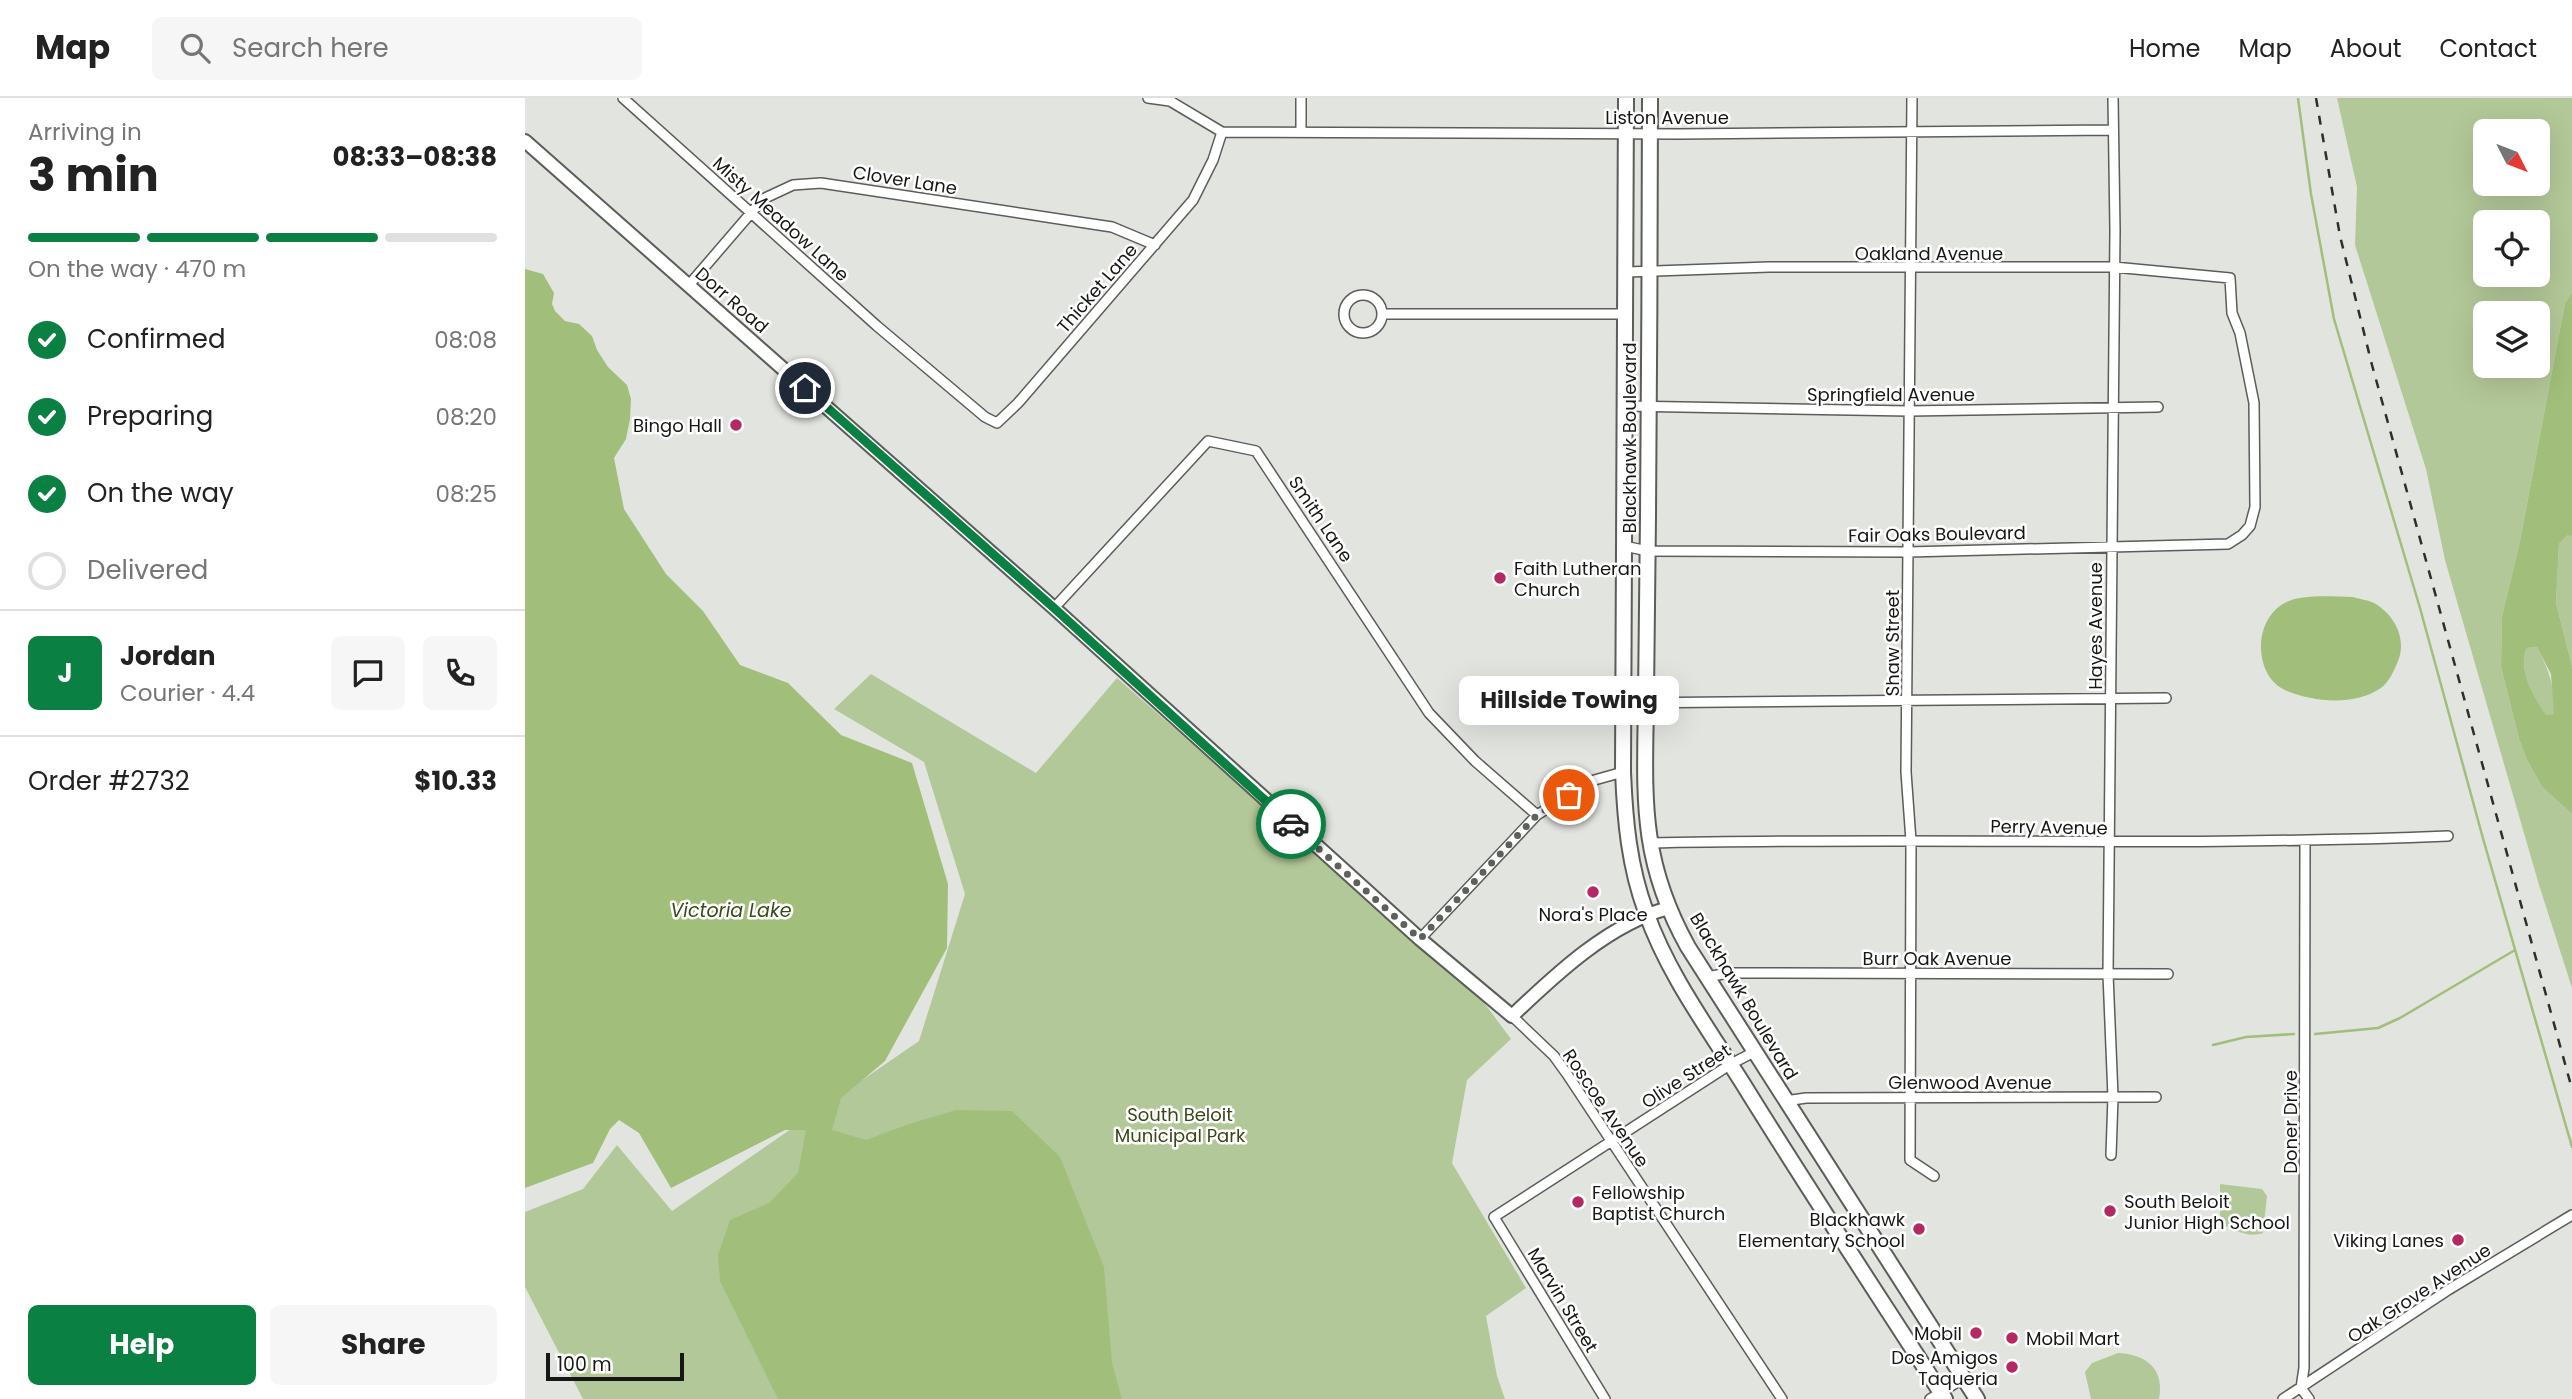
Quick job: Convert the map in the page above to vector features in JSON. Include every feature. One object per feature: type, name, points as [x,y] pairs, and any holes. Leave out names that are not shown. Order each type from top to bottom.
[{"type":"main road","name":"Blackhawk Boulevard","points":[[1626,98],[1623,772],[1627,838],[1633,870],[1646,914],[1674,972],[1938,1397]]},
{"type":"main road","name":"Blackhawk Boulevard","points":[[1650,98],[1644,761],[1649,843],[1669,908],[1706,976],[1977,1399]]},
{"type":"street","name":"Misty Meadow Lane","points":[[623,98],[919,362]]},
{"type":"street","points":[[1149,98],[1170,100],[1222,132]]},
{"type":"street","points":[[1301,98],[1301,131]]},
{"type":"street","name":"Shaw Street","points":[[1912,98],[1906,772],[1910,841],[1910,1160],[1934,1176]]},
{"type":"street","name":"Hayes Avenue","points":[[2111,1155],[2108,974],[2113,98]]},
{"type":"street","name":"Liston Avenue","points":[[1222,132],[1650,134],[2112,130]]},
{"type":"street","name":"Thicket Lane","points":[[919,362],[985,417],[997,423],[1018,403],[1193,200],[1213,160],[1222,132]]},
{"type":"street","name":"Dorr Road","points":[[525,141],[1054,608],[1420,939],[1512,1016]]},
{"type":"street","name":"Clover Lane","points":[[688,285],[763,199],[793,185],[821,183],[1112,227],[1155,245]]},
{"type":"street","name":"Oakland Avenue","points":[[1627,272],[1769,268],[2114,267],[2230,278],[2232,313],[2240,333],[2254,403],[2255,507],[2250,526],[2228,544]]},
{"type":"street","points":[[1363,295],[1375,299],[1380,304],[1382,314],[1377,328],[1365,334],[1353,331],[1343,315],[1352,298],[1363,295]]},
{"type":"street","points":[[1382,314],[1625,314]]},
{"type":"street","name":"Springfield Avenue","points":[[1625,407],[1909,411],[2158,407]]},
{"type":"street","name":"Smith Lane","points":[[1054,608],[1207,441],[1256,451],[1429,713],[1475,761],[1537,815]]},
{"type":"street","name":"Fair Oaks Boulevard","points":[[1624,546],[1648,551],[1908,552],[2228,544]]},
{"type":"street","points":[[1623,703],[2166,698]]},
{"type":"street","points":[[1420,939],[1537,815],[1591,781],[1623,772]]},
{"type":"street","name":"Perry Avenue","points":[[1649,843],[2305,842],[2448,836]]},
{"type":"street","name":"Doner Drive","points":[[2301,1388],[2304,1368],[2306,1195],[2305,842]]},
{"type":"street","points":[[1512,1016],[1558,973],[1624,925],[1646,914],[1669,908]]},
{"type":"street","name":"Burr Oak Avenue","points":[[1706,976],[1728,973],[2168,974]]},
{"type":"street","name":"Roscoe Avenue","points":[[1512,1016],[1553,1056],[1782,1399]]},
{"type":"street","name":"Olive Street","points":[[1494,1217],[1731,1064],[1754,1052]]},
{"type":"street","name":"Glenwood Avenue","points":[[1785,1101],[1806,1098],[2156,1097]]},
{"type":"street","name":"Oak Grove Avenue","points":[[2283,1399],[2448,1290],[2572,1215]]},
{"type":"street","name":"Marvin Street","points":[[1494,1217],[1605,1399]]},
{"type":"street","points":[[1938,1397],[1963,1378]]},
{"type":"street","points":[[2301,1388],[2309,1399]]},
{"type":"green space","points":[[2337,98],[2572,98],[2572,292],[2565,303],[2519,546],[2502,616],[2501,667],[2527,760],[2542,787],[2572,814],[2572,988],[2539,885],[2445,560],[2426,469],[2355,245],[2357,187]]},
{"type":"green space","points":[[2567,534],[2572,536],[2572,666],[2556,603],[2559,544]]},
{"type":"green space","points":[[2537,647],[2554,695],[2555,714],[2546,716],[2525,675],[2524,657],[2527,648]]},
{"type":"green space","name":"South Beloit Municipal Park","points":[[871,674],[1036,773],[1117,678],[1476,992],[1511,1039],[1467,1080],[1452,1163],[1526,1288],[1486,1316],[1497,1376],[1505,1399],[583,1399],[525,1287],[525,1212],[583,1189],[617,1145],[672,1211],[919,1041],[965,894],[924,762],[834,709]]},
{"type":"green space","points":[[2220,1184],[2262,1189],[2267,1196],[2263,1233],[2248,1234],[2224,1225],[2220,1215]]},
{"type":"green space","points":[[2118,1353],[2137,1356],[2151,1365],[2159,1379],[2159,1399],[2091,1399],[2085,1372],[2092,1363]]},
{"type":"water","name":"Victoria Lake","points":[[525,269],[543,274],[554,293],[552,304],[555,311],[565,321],[579,324],[592,336],[608,367],[627,385],[631,399],[630,419],[626,439],[614,458],[624,509],[666,574],[703,611],[740,665],[788,683],[841,735],[912,763],[948,884],[947,948],[885,1061],[841,1098],[832,1130],[866,1140],[956,1110],[1012,1111],[1060,1157],[1104,1267],[1112,1363],[1122,1399],[778,1399],[720,1281],[718,1255],[730,1220],[769,1203],[798,1173],[806,1130],[785,1130],[671,1188],[639,1133],[619,1120],[610,1129],[593,1163],[525,1188]]},
{"type":"water","points":[[2572,292],[2572,536],[2567,535],[2559,544],[2556,603],[2572,666],[2572,814],[2542,787],[2527,760],[2501,667],[2502,616],[2519,546],[2565,303]],"holes":[[[2537,647],[2551,674],[2554,714],[2546,715],[2525,674],[2524,656],[2527,648]]]},
{"type":"water","points":[[2304,597],[2353,597],[2372,602],[2381,608],[2397,628],[2400,653],[2395,669],[2386,683],[2371,694],[2347,700],[2309,698],[2287,691],[2276,684],[2267,673],[2261,646],[2268,619],[2277,608]]},
{"type":"waterway","points":[[2298,98],[2311,194],[2334,319],[2420,608],[2572,1147]]},
{"type":"waterway","points":[[2315,1034],[2378,1028],[2400,1018],[2515,950]]},
{"type":"waterway","points":[[2213,1045],[2246,1037],[2294,1034]]},
{"type":"railway","points":[[2316,98],[2340,236],[2372,365],[2572,1089]]},
{"type":"way so far","points":[[1291,824],[1420,939],[1537,815],[1569,795]]},
{"type":"place","name":"Bingo Hall","points":[[736,425]]},
{"type":"place","name":"Faith Lutheran Church","points":[[1500,578]]},
{"type":"place","name":"Hillside Towing","points":[[1569,795]]},
{"type":"place","name":"Nora's Place","points":[[1593,892]]},
{"type":"place","name":"Fellowship Baptist Church","points":[[1578,1202]]},
{"type":"place","name":"South Beloit Junior High School","points":[[2110,1211]]},
{"type":"place","name":"Blackhawk Elementary School","points":[[1919,1229]]},
{"type":"place","name":"Viking Lanes","points":[[2458,1240]]},
{"type":"place","name":"Mobil","points":[[1976,1333]]},
{"type":"place","name":"Mobil Mart","points":[[2012,1338]]},
{"type":"place","name":"Dos Amigos Taqueria","points":[[2012,1367]]},
{"type":"route","points":[[805,388],[1054,608],[1291,824]]}]
